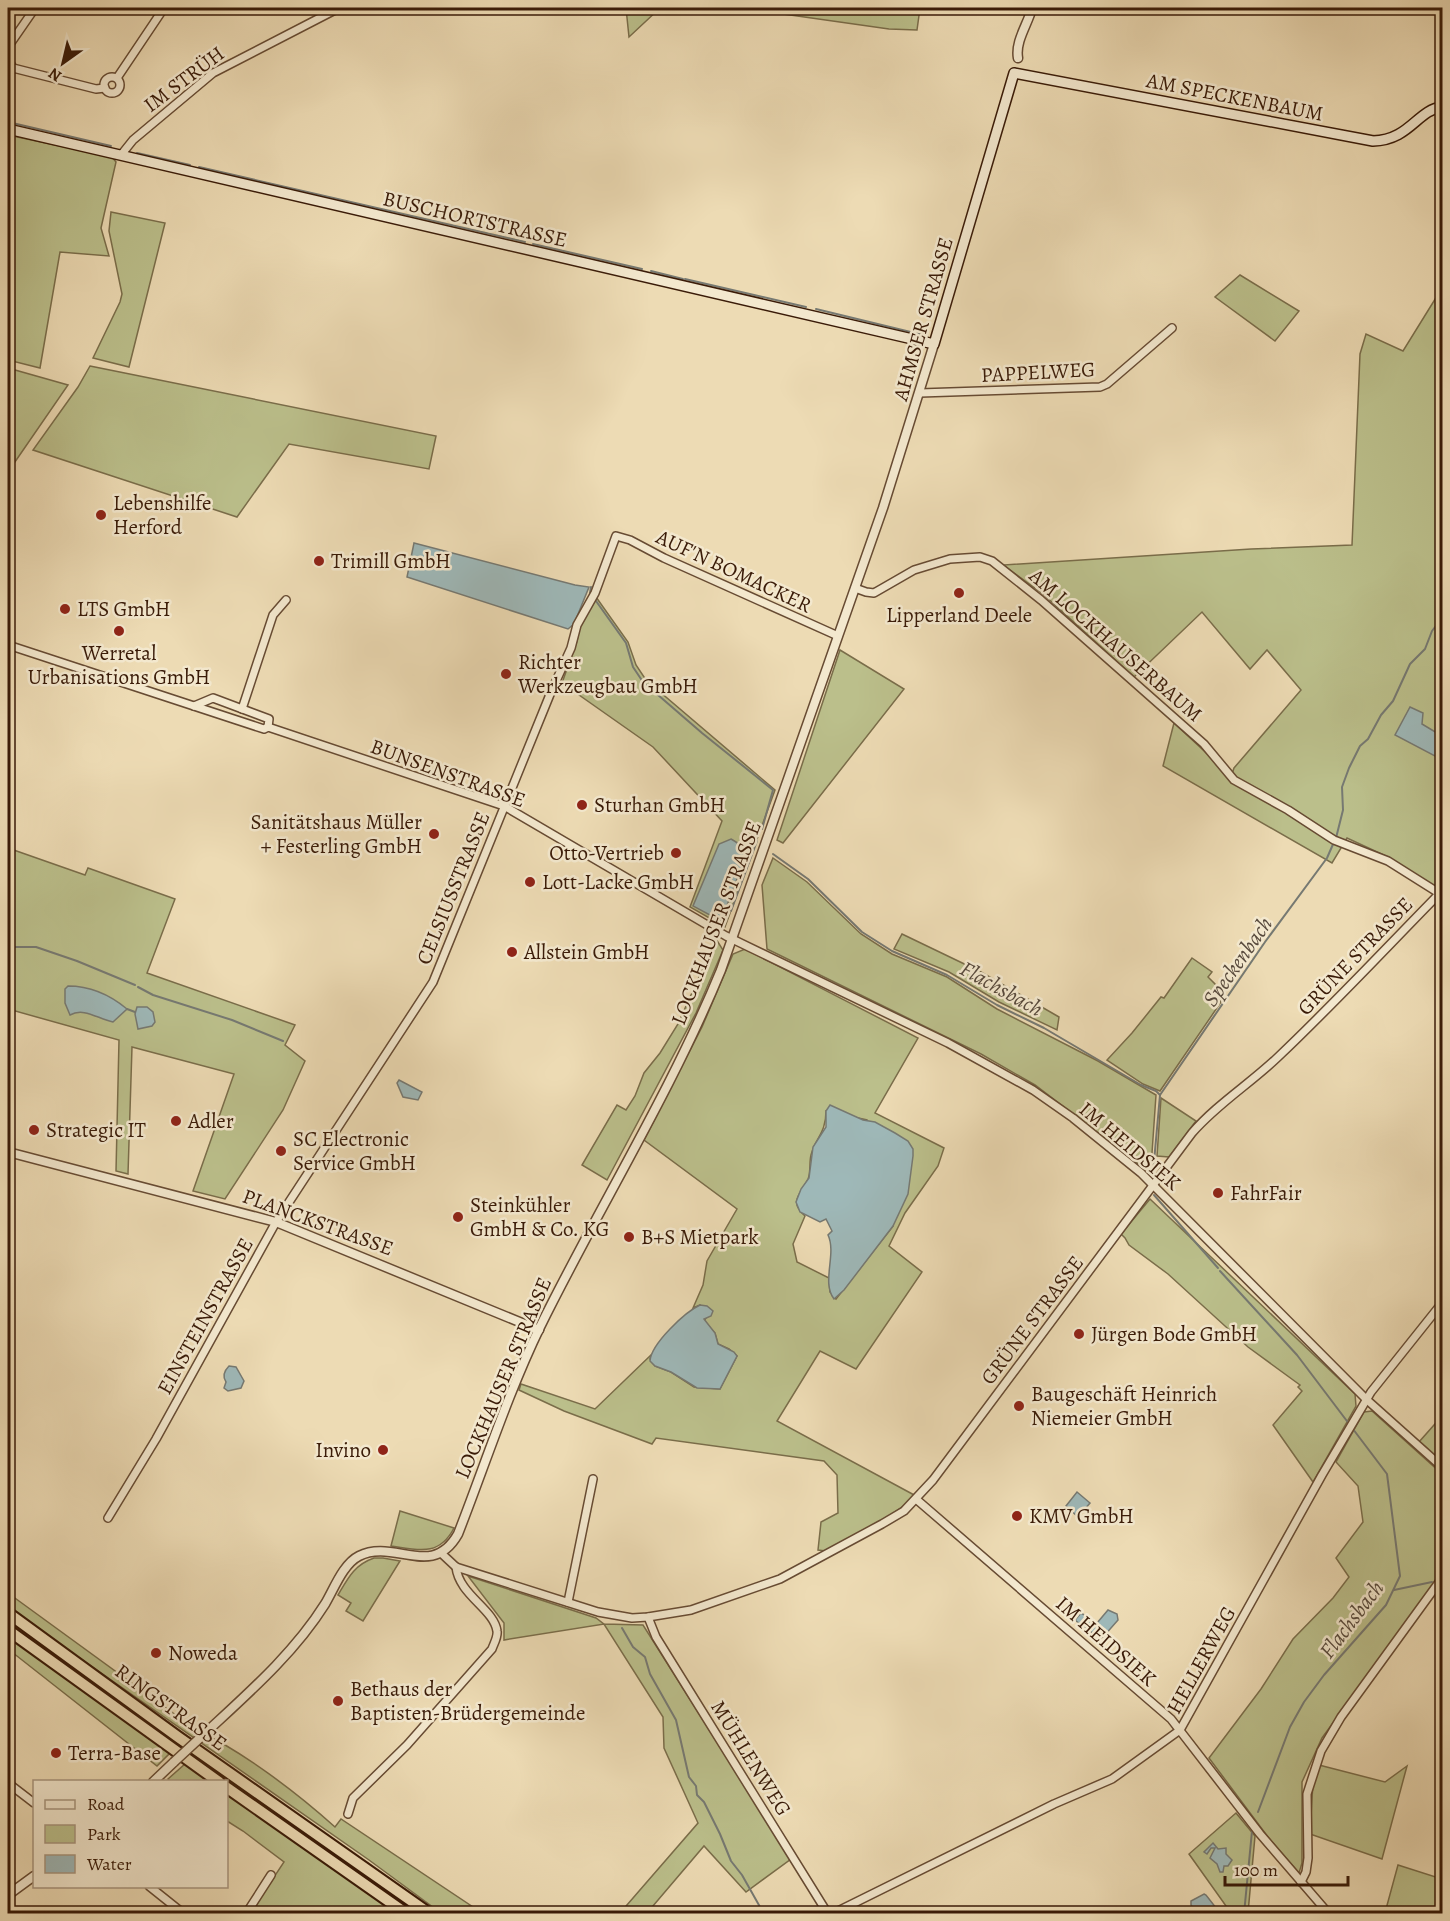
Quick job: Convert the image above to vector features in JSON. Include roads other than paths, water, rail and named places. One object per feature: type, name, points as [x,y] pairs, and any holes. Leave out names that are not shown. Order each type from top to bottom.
[{"type":"highway","name":"RINGSTRASSE","points":[[8,1613],[178,1737],[430,1914]]},
{"type":"highway","name":"RINGSTRASSE","points":[[8,1630],[216,1780]]},
{"type":"highway","points":[[228,1788],[407,1914]]},
{"type":"main road","name":"AM SPECKENBAUM","points":[[1014,73],[1373,141],[1397,136],[1430,111],[1443,107]]},
{"type":"main road","name":"AHMSER STRASSE","points":[[934,344],[1014,73]]},
{"type":"main road","name":"BUSCHORTSTRASSE","points":[[8,129],[934,344]]},
{"type":"street","points":[[8,47],[35,8]]},
{"type":"street","points":[[117,78],[164,8]]},
{"type":"street","name":"IM STRÜH","points":[[121,155],[133,140],[213,73],[339,8]]},
{"type":"street","name":"AHMSER STRASSE","points":[[1014,73],[1022,52],[1032,8]]},
{"type":"street","points":[[8,60],[13,68],[96,89],[105,88]]},
{"type":"street","points":[[8,76],[13,68]]},
{"type":"street","points":[[105,88],[109,77],[117,78]]},
{"type":"street","points":[[105,88],[108,92],[118,90],[120,86],[117,78]]},
{"type":"street","name":"PAPPELWEG","points":[[920,393],[1100,387],[1107,384],[1172,328]]},
{"type":"street","name":"AHMSER STRASSE","points":[[855,588],[934,344]]},
{"type":"street","name":"AUF'N BOMACKER","points":[[616,536],[630,540],[664,558],[838,636]]},
{"type":"street","name":"CELSIUSSTRASSE","points":[[433,982],[567,658],[577,625],[595,593],[616,536]]},
{"type":"street","name":"AM LOCKHAUSERBAUM","points":[[855,588],[874,593],[914,570],[950,559],[980,557],[992,561],[1041,600],[1204,744],[1234,780],[1288,810],[1334,840],[1388,861],[1441,894]]},
{"type":"street","name":"LOCKHAUSER STRASSE","points":[[441,1553],[451,1545],[458,1534],[539,1330],[692,1037],[733,939],[855,588]]},
{"type":"street","points":[[243,709],[273,615],[286,600]]},
{"type":"street","name":"BUNSENSTRASSE","points":[[8,645],[264,729],[268,727],[504,806],[676,908],[733,939]]},
{"type":"street","name":"BUNSENSTRASSE","points":[[194,706],[213,698],[269,719],[268,727]]},
{"type":"street","name":"GRÜNE STRASSE","points":[[441,1553],[456,1567],[568,1602],[617,1616],[648,1617],[708,1605],[780,1579],[904,1510],[916,1500],[1203,1121],[1266,1069],[1441,894]]},
{"type":"street","name":"IM HEIDSIEK","points":[[733,939],[948,1043],[1033,1090],[1073,1118],[1154,1185],[1366,1400],[1443,1467]]},
{"type":"street","name":"EINSTEINSTRASSE","points":[[108,1518],[156,1439],[276,1222],[433,982]]},
{"type":"street","name":"PLANCKSTRASSE","points":[[8,1152],[276,1222],[539,1330]]},
{"type":"street","name":"HELLERWEG","points":[[830,1914],[1054,1804],[1112,1779],[1180,1730],[1366,1400],[1443,1303]]},
{"type":"street","points":[[568,1602],[593,1479]]},
{"type":"street","name":"IM HEIDSIEK","points":[[916,1500],[1171,1719],[1244,1813],[1329,1914]]},
{"type":"street","points":[[155,1780],[238,1704],[299,1640],[317,1617],[353,1560],[369,1552],[379,1551],[415,1557],[441,1553]]},
{"type":"street","name":"GRÜNE STRASSE","points":[[348,1814],[353,1798],[407,1745],[492,1649],[497,1637],[497,1629],[493,1621],[460,1584],[456,1567]]},
{"type":"street","points":[[1300,1882],[1306,1872],[1308,1858],[1307,1794],[1321,1751],[1337,1723],[1443,1578]]},
{"type":"street","name":"MÜHLENWEG","points":[[648,1617],[656,1637],[830,1914]]},
{"type":"street","points":[[8,1784],[33,1802]]},
{"type":"street","points":[[246,1914],[270,1875]]},
{"type":"street","points":[[8,1895],[33,1877]]},
{"type":"street","points":[[150,1888],[184,1914]]},
{"type":"water","points":[[414,543],[589,587],[574,624],[568,629],[407,577]]},
{"type":"water","points":[[1410,707],[1423,713],[1422,724],[1442,736],[1442,762],[1439,758],[1395,735]]},
{"type":"water","points":[[731,839],[741,847],[745,858],[721,921],[693,906],[719,844]]},
{"type":"water","points":[[68,986],[84,987],[99,992],[127,1009],[113,1022],[81,1012],[70,1015],[65,1003],[65,989]]},
{"type":"water","points":[[137,1007],[147,1007],[153,1012],[155,1022],[152,1026],[138,1029],[135,1014]]},
{"type":"water","points":[[399,1080],[422,1092],[418,1100],[403,1097],[397,1083]]},
{"type":"water","points":[[830,1105],[863,1120],[875,1122],[908,1141],[913,1149],[908,1194],[893,1226],[844,1290],[834,1299],[829,1284],[831,1251],[828,1235],[832,1231],[826,1219],[820,1222],[800,1212],[796,1202],[809,1178],[813,1147],[826,1127],[826,1111]]},
{"type":"water","points":[[700,1305],[707,1306],[713,1311],[711,1316],[704,1319],[715,1333],[718,1344],[737,1356],[720,1389],[697,1388],[671,1372],[655,1366],[650,1361],[656,1346],[670,1329]]},
{"type":"water","points":[[229,1366],[236,1367],[244,1381],[241,1388],[228,1391],[224,1388],[226,1382],[224,1374]]},
{"type":"water","points":[[1077,1492],[1090,1503],[1078,1517],[1066,1506]]},
{"type":"water","points":[[1108,1610],[1117,1614],[1118,1620],[1101,1638],[1075,1620],[1081,1613],[1097,1623]]},
{"type":"water","points":[[1213,1843],[1218,1849],[1226,1848],[1226,1854],[1232,1860],[1228,1866],[1224,1866],[1223,1872],[1220,1872],[1217,1864],[1210,1858],[1215,1848],[1211,1848],[1207,1854],[1204,1852]]},
{"type":"water","points":[[1204,1894],[1220,1913],[1197,1913],[1191,1901]]},
{"type":"waterway","points":[[8,122],[111,146]]},
{"type":"waterway","points":[[137,153],[190,165]]},
{"type":"waterway","points":[[199,167],[525,242]]},
{"type":"waterway","points":[[533,244],[642,269]]},
{"type":"waterway","points":[[651,271],[683,279]]},
{"type":"waterway","points":[[685,279],[806,307]]},
{"type":"waterway","points":[[816,309],[923,335]]},
{"type":"waterway","name":"Flachsbach","points":[[590,593],[591,587]]},
{"type":"waterway","name":"Flachsbach","points":[[596,601],[626,643],[633,667],[643,682],[773,790],[762,829]]},
{"type":"waterway","name":"Speckenbach","points":[[1336,838],[1343,810],[1342,787],[1349,768],[1360,746],[1368,739],[1381,715],[1393,701],[1410,664],[1425,649],[1432,631],[1442,618]]},
{"type":"waterway","points":[[731,911],[757,841]]},
{"type":"waterway","name":"Speckenbach","points":[[1160,1095],[1265,942],[1327,858],[1334,842]]},
{"type":"waterway","name":"Flachsbach","points":[[773,854],[808,879],[862,932],[892,951],[947,975],[1141,1085],[1156,1091],[1160,1095],[1153,1173]]},
{"type":"waterway","points":[[8,947],[36,947],[135,985]]},
{"type":"waterway","points":[[138,987],[153,995],[232,1020],[283,1041]]},
{"type":"waterway","points":[[127,1009],[135,1012]]},
{"type":"waterway","name":"Flachsbach","points":[[1154,1195],[1218,1268]]},
{"type":"waterway","name":"Flachsbach","points":[[1220,1271],[1297,1355],[1387,1474],[1400,1576],[1386,1605],[1324,1675],[1304,1702],[1290,1727],[1258,1812]]},
{"type":"waterway","points":[[1394,1590],[1432,1582]]},
{"type":"waterway","points":[[622,1628],[633,1647],[645,1657],[650,1674],[676,1720],[689,1777],[696,1786],[697,1795],[704,1802],[731,1861],[742,1875],[764,1914]]},
{"type":"waterway","name":"Flachsbach","points":[[1244,1914],[1252,1831]]},
{"type":"place","name":"Lebenshilfe Herford","points":[[101,515]]},
{"type":"place","name":"Trimill GmbH","points":[[319,561]]},
{"type":"place","name":"Lipperland Deele","points":[[959,593]]},
{"type":"place","name":"LTS GmbH","points":[[65,609]]},
{"type":"place","name":"Werretal Urbanisations GmbH","points":[[119,631]]},
{"type":"place","name":"Richter Werkzeugbau GmbH","points":[[506,674]]},
{"type":"place","name":"Sturhan GmbH","points":[[582,805]]},
{"type":"place","name":"Sanitätshaus Müller + Festerling GmbH","points":[[434,834]]},
{"type":"place","name":"Otto-Vertrieb","points":[[676,853]]},
{"type":"place","name":"Lott-Lacke GmbH","points":[[530,882]]},
{"type":"place","name":"Allstein GmbH","points":[[512,952]]},
{"type":"place","name":"Adler","points":[[176,1121]]},
{"type":"place","name":"Strategic IT","points":[[34,1130]]},
{"type":"place","name":"SC Electronic Service GmbH","points":[[281,1151]]},
{"type":"place","name":"FahrFair","points":[[1218,1193]]},
{"type":"place","name":"Steinkühler GmbH & Co. KG","points":[[458,1217]]},
{"type":"place","name":"B+S Mietpark","points":[[629,1237]]},
{"type":"place","name":"Jürgen Bode GmbH","points":[[1079,1334]]},
{"type":"place","name":"Baugeschäft Heinrich Niemeier GmbH","points":[[1019,1406]]},
{"type":"place","name":"Invino","points":[[383,1450]]},
{"type":"place","name":"KMV GmbH","points":[[1017,1516]]},
{"type":"place","name":"Noweda","points":[[156,1653]]},
{"type":"place","name":"Bethaus der Baptisten-Brüdergemeinde","points":[[338,1701]]},
{"type":"place","name":"Terra-Base","points":[[56,1753]]}]
